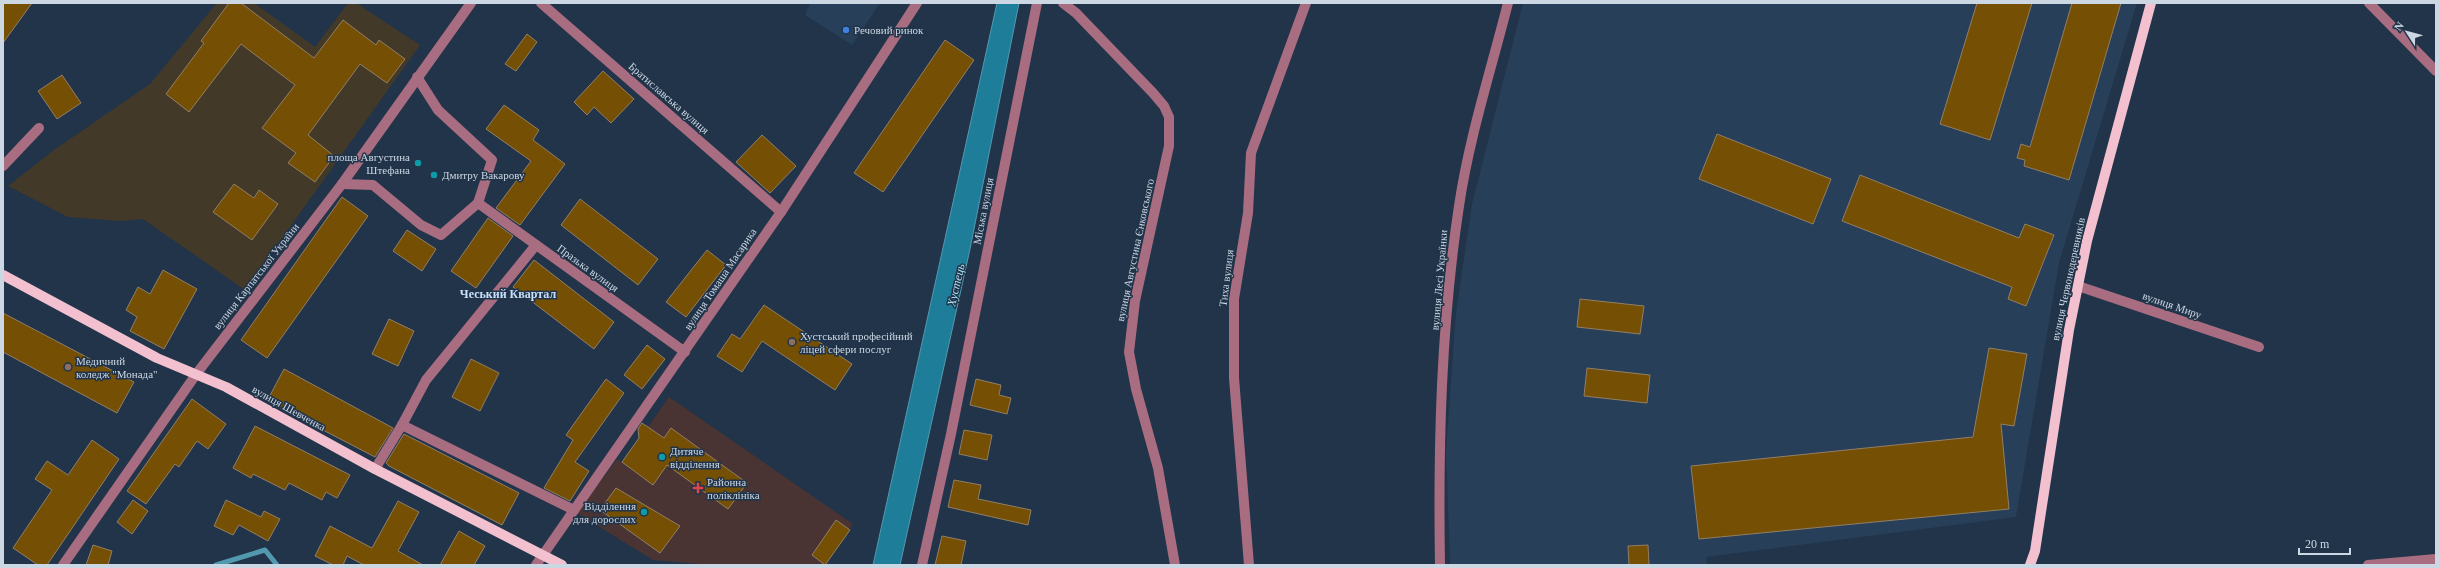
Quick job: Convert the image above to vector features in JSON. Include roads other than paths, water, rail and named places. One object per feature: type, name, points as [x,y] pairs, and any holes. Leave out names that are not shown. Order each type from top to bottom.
[{"type":"main road","name":"вулиця Червонодеревників","points":[[2030,565],[2035,551],[2063,365],[2093,216],[2151,3]]},
{"type":"main road","name":"вулиця Шевченка","points":[[3,275],[157,358],[197,373],[375,469],[562,565]]},
{"type":"street","name":"вулиця Карпатської України","points":[[63,565],[197,373],[342,184],[471,3]]},
{"type":"street","name":"Братиславська вулиця","points":[[541,3],[781,212]]},
{"type":"street","name":"вулиця Томаша Масарика","points":[[536,565],[781,212],[917,3]]},
{"type":"street","name":"Міська вулиця","points":[[922,565],[962,382],[1037,3]]},
{"type":"street","name":"вулиця Августина Єнковського","points":[[1063,3],[1076,13],[1153,93],[1164,106],[1169,117],[1169,146],[1135,301],[1129,352],[1136,389],[1158,468],[1175,565]]},
{"type":"street","name":"Тиха вулиця","points":[[1250,565],[1234,378],[1234,299],[1248,213],[1251,153],[1269,100],[1306,3]]},
{"type":"street","name":"вулиця Лесі Українки","points":[[1440,565],[1439,456],[1443,362],[1454,242],[1466,168],[1508,3]]},
{"type":"street","points":[[2369,3],[2436,71]]},
{"type":"street","points":[[342,184],[372,184],[421,225],[441,235],[478,203],[492,160],[438,110],[417,78]]},
{"type":"street","points":[[3,166],[40,128]]},
{"type":"street","name":"Празька вулиця","points":[[478,203],[685,352]]},
{"type":"street","points":[[375,469],[402,425],[426,380],[536,245]]},
{"type":"street","name":"вулиця Миру","points":[[2078,286],[2259,347]]},
{"type":"street","points":[[402,425],[574,510]]},
{"type":"street","points":[[2368,565],[2436,559]]},
{"type":"water","name":"Хустець","points":[[997,3],[1019,3],[970,249],[900,565],[873,565]]},
{"type":"waterway","points":[[216,565],[265,550],[277,565]]},
{"type":"place","name":"Речовий ринок","points":[[846,30]]},
{"type":"place","name":"площа Августина Штефана","points":[[418,163]]},
{"type":"place","name":"Дмитру Вакарову","points":[[434,175]]},
{"type":"place","name":"Хустський професійний ліцей сфери послуг","points":[[792,342]]},
{"type":"place","name":"Медичний коледж \"Монада\"","points":[[68,367]]},
{"type":"place","name":"Дитяче відділення","points":[[662,457]]},
{"type":"place","name":"Районна поліклініка","points":[[698,488]]},
{"type":"place","name":"Відділення для дорослих","points":[[644,512]]},
{"type":"district","name":"Чеський Квартал","points":[[508,294]]}]
